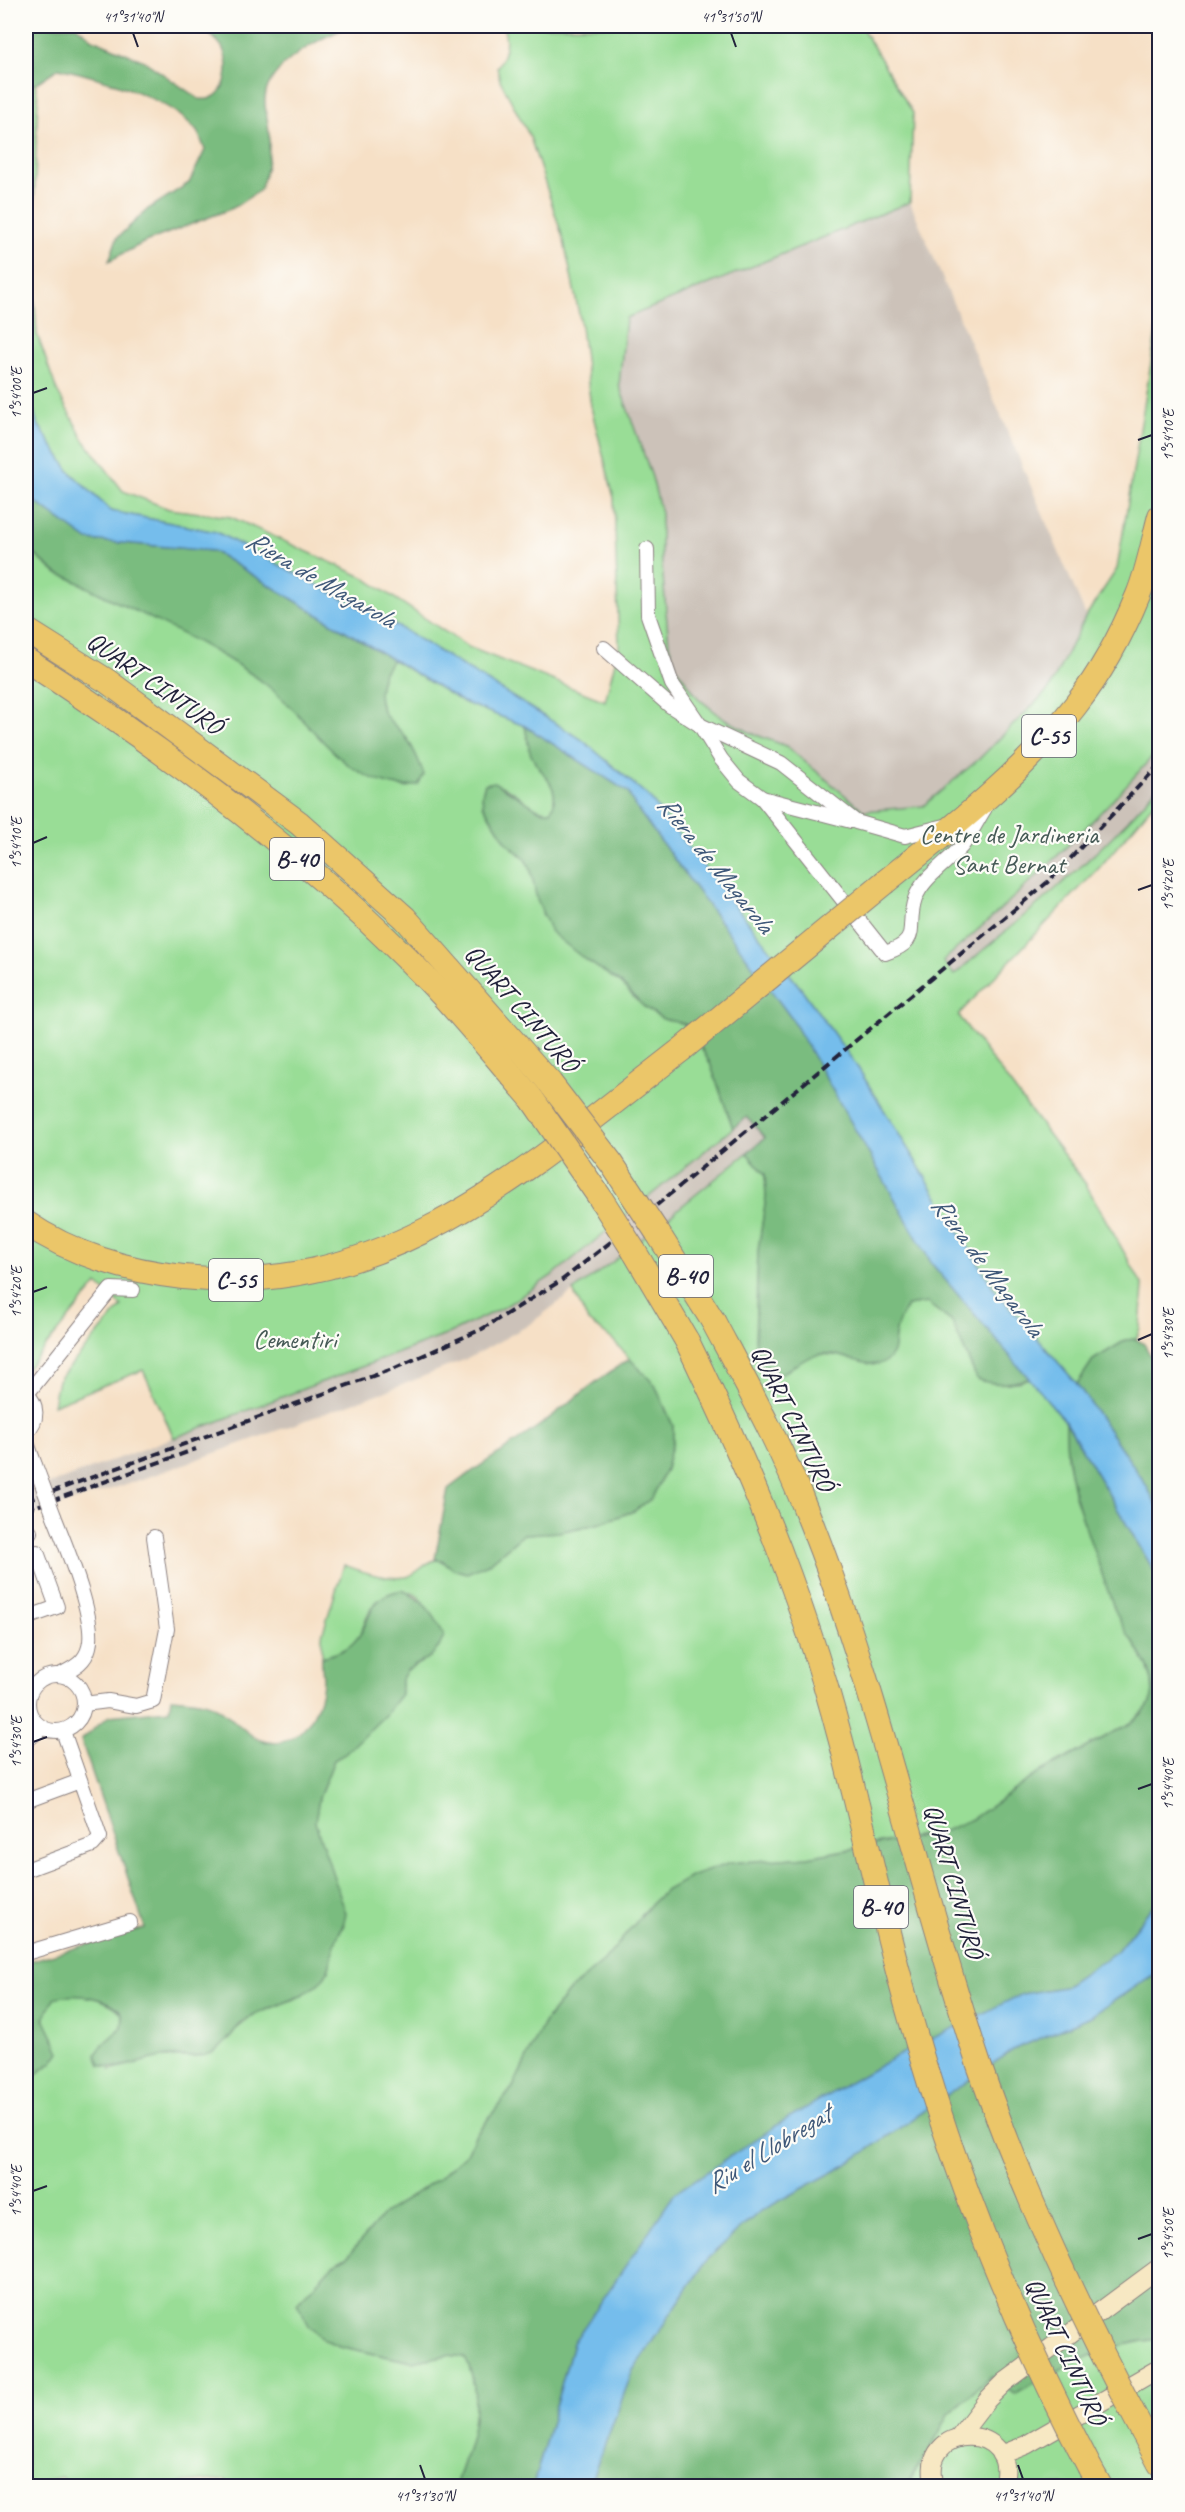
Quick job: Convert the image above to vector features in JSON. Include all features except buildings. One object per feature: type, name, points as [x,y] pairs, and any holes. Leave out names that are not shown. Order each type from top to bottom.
[{"type":"highway","name":"C-55","points":[[26,1223],[69,1247],[118,1265],[165,1275],[222,1281],[304,1274],[371,1255],[401,1243],[520,1175],[681,1050],[885,882],[910,852],[959,834],[997,787],[1030,756],[1076,706],[1110,652],[1139,593],[1160,516]]},
{"type":"highway","name":"QUART CINTURÓ","points":[[26,630],[107,681],[299,823],[405,918],[550,1083],[612,1164],[713,1321],[762,1412],[787,1466],[829,1570],[876,1713],[957,1993],[1000,2123],[1071,2292],[1160,2464]]},
{"type":"highway","name":"QUART CINTURÓ","points":[[26,660],[75,692],[255,821],[427,979],[532,1099],[599,1196],[687,1341],[774,1532],[810,1634],[908,2009],[953,2155],[1016,2317],[1062,2415],[1095,2477]]},
{"type":"highway","name":"C-55","points":[[26,1210],[48,1224],[98,1247],[127,1256],[179,1267],[246,1270],[277,1266],[357,1248],[447,1217]]},
{"type":"highway","points":[[1143,2432],[1160,2451]]},
{"type":"street","points":[[647,549],[648,615],[672,684],[721,759],[739,781],[762,798],[885,953],[902,948],[910,938],[915,898],[959,834]]},
{"type":"street","points":[[604,648],[669,705],[700,725],[781,763],[856,822],[910,852]]},
{"type":"street","points":[[762,798],[856,822]]},
{"type":"street","points":[[26,1432],[34,1422],[36,1410],[26,1394],[111,1289],[133,1290]]},
{"type":"street","points":[[26,1440],[68,1553],[90,1629],[89,1647],[79,1666],[60,1675],[41,1679],[27,1694],[29,1714],[42,1728],[52,1732],[63,1731],[78,1721],[84,1704],[80,1688],[68,1677],[60,1675]]},
{"type":"street","points":[[84,1704],[108,1701],[136,1706],[153,1701],[167,1629],[154,1537]]},
{"type":"street","points":[[26,1556],[38,1552],[57,1607],[26,1618]]},
{"type":"street","points":[[26,1741],[42,1728]]},
{"type":"street","points":[[26,1870],[93,1845],[100,1837],[63,1731]]},
{"type":"street","points":[[26,1801],[80,1781]]},
{"type":"street","points":[[26,1953],[130,1922]]},
{"type":"street","points":[[958,2438],[987,2400],[1005,2382],[1160,2267]]},
{"type":"street","points":[[1001,2455],[1032,2441],[1160,2368]]},
{"type":"street","points":[[981,2438],[987,2400]]},
{"type":"street","points":[[932,2483],[936,2457],[949,2442],[970,2436],[989,2442],[1001,2455],[1005,2475],[1003,2487]]},
{"type":"shaded area","points":[[910,202],[1086,616],[1049,689],[979,759],[923,806],[864,811],[786,746],[751,733],[723,718],[699,699],[681,676],[669,645],[661,553],[661,513],[619,385],[626,318]]},
{"type":"shaded area","points":[[1159,749],[1159,785],[1147,801],[1091,856],[954,975],[942,961],[1021,892],[1119,795]]},
{"type":"shaded area","points":[[747,1116],[765,1138],[614,1261],[527,1326],[469,1358],[392,1389],[154,1475],[26,1517],[26,1493],[446,1335],[506,1306],[553,1275]]},
{"type":"green space","points":[[26,26],[76,26],[93,39],[144,61],[199,99],[208,99],[216,96],[221,90],[227,74],[227,65],[220,44],[197,26],[208,26],[224,32],[252,26],[351,26],[312,44],[299,53],[286,63],[268,86],[265,103],[269,149],[260,190],[233,208],[145,242],[109,261],[117,238],[148,209],[189,183],[205,150],[197,131],[183,118],[168,107],[132,90],[59,68],[35,84],[26,83]]},
{"type":"green space","name":"Centre de Jardineria Sant Bernat","points":[[503,26],[861,26],[913,113],[910,202],[626,318],[619,385],[652,477],[661,513],[661,553],[669,645],[677,669],[699,699],[723,718],[751,733],[786,746],[864,811],[923,806],[979,759],[1049,689],[1086,616],[1117,569],[1159,314],[1159,749],[1055,858],[943,961],[954,975],[1113,836],[1159,785],[1159,797],[1099,868],[958,1015],[1085,1183],[1143,1286],[1140,1328],[1136,1339],[1126,1340],[1093,1360],[1077,1384],[995,1290],[858,1068],[803,991],[648,796],[581,739],[404,630],[216,532],[111,511],[70,472],[37,423],[26,385],[26,83],[35,84],[38,96],[34,208],[34,294],[37,334],[57,391],[84,440],[123,491],[169,509],[231,517],[363,577],[468,647],[605,701],[619,646],[614,498],[591,407],[580,319],[564,241],[530,137],[500,80],[497,67],[505,47]]},
{"type":"green space","points":[[26,495],[88,540],[213,551],[393,660],[381,679],[380,702],[386,716],[406,737],[417,757],[424,775],[418,785],[400,786],[380,782],[362,773],[335,754],[275,692],[241,667],[193,640],[58,574],[26,547]]},
{"type":"green space","name":"Cementiri","points":[[26,547],[57,574],[68,577],[199,641],[249,671],[282,698],[347,763],[368,776],[384,782],[408,788],[419,763],[408,740],[386,716],[380,702],[381,679],[393,660],[463,702],[525,726],[532,755],[553,788],[554,803],[551,811],[532,806],[510,790],[497,785],[485,784],[482,794],[483,805],[507,843],[524,858],[530,867],[543,916],[583,958],[621,983],[636,1000],[663,1019],[680,1022],[692,1032],[710,1063],[733,1128],[553,1275],[506,1306],[446,1335],[174,1438],[143,1370],[53,1405],[58,1380],[122,1306],[97,1284],[26,1370]]},
{"type":"green space","points":[[525,726],[628,792],[635,806],[792,1019],[932,1264],[1029,1378],[1003,1383],[990,1383],[977,1379],[952,1322],[927,1303],[907,1306],[896,1328],[893,1352],[887,1360],[880,1364],[864,1363],[839,1355],[824,1354],[810,1357],[778,1375],[759,1365],[755,1355],[758,1251],[766,1198],[765,1174],[747,1153],[765,1138],[747,1117],[733,1128],[710,1063],[685,1024],[663,1019],[644,1007],[621,983],[583,958],[551,932],[537,900],[530,867],[524,858],[507,843],[483,805],[482,794],[485,784],[494,782],[541,811],[551,811],[554,803],[553,788],[531,755]]},
{"type":"green space","points":[[747,1153],[765,1174],[766,1198],[758,1251],[755,1340],[787,1371],[808,1357],[829,1354],[874,1365],[894,1344],[897,1325],[907,1306],[927,1303],[952,1322],[977,1379],[1019,1382],[1029,1378],[1066,1422],[1067,1458],[1075,1496],[1119,1619],[1146,1663],[1152,1680],[1153,1697],[1150,1705],[1131,1723],[1039,1773],[972,1819],[947,1830],[808,1857],[730,1863],[665,1891],[652,1903],[604,1961],[569,1991],[544,2023],[513,2087],[475,2136],[467,2153],[439,2178],[384,2214],[346,2258],[333,2265],[297,2303],[323,2339],[339,2346],[411,2362],[448,2355],[465,2357],[474,2390],[474,2422],[455,2486],[228,2486],[226,2479],[184,2483],[176,2486],[70,2486],[61,2477],[26,2486],[26,2081],[53,2062],[55,2040],[45,2023],[46,2011],[50,2002],[59,1995],[79,1995],[101,2000],[118,2010],[123,2020],[110,2070],[159,2057],[198,2057],[229,2040],[235,2030],[254,2015],[299,1997],[321,1981],[328,1971],[337,1937],[344,1925],[314,1822],[319,1798],[334,1760],[365,1734],[401,1694],[401,1680],[407,1670],[430,1657],[439,1647],[428,1612],[421,1599],[414,1594],[400,1591],[385,1596],[372,1607],[353,1644],[341,1652],[322,1657],[322,1635],[344,1565],[374,1575],[398,1578],[411,1575],[436,1560],[447,1565],[488,1564],[524,1534],[559,1532],[597,1524],[634,1511],[652,1498],[666,1469],[673,1440],[673,1426],[658,1391],[613,1340],[588,1321],[573,1291],[614,1261]]},
{"type":"green space","points":[[1136,1339],[1144,1344],[1159,1371],[1159,1509],[1143,1480],[1077,1384],[1093,1360],[1126,1340]]},
{"type":"green space","points":[[630,1359],[655,1385],[673,1426],[673,1440],[666,1469],[652,1498],[634,1511],[597,1524],[559,1532],[524,1534],[488,1564],[467,1573],[453,1569],[442,1560],[435,1559],[448,1489]]},
{"type":"green space","points":[[1066,1422],[1159,1579],[1159,1898],[1117,1951],[1064,1987],[1022,1994],[573,2343],[533,2486],[455,2486],[470,2438],[475,2406],[471,2373],[465,2357],[448,2355],[412,2362],[339,2346],[323,2339],[310,2327],[297,2303],[333,2265],[346,2258],[384,2214],[439,2178],[467,2153],[475,2136],[513,2087],[544,2023],[569,1991],[604,1961],[652,1903],[665,1891],[690,1877],[730,1863],[808,1857],[939,1833],[972,1819],[1039,1773],[1131,1723],[1144,1712],[1152,1698],[1151,1677],[1144,1659],[1118,1617],[1085,1527],[1071,1476]]},
{"type":"green space","points":[[402,1590],[428,1608],[444,1636],[439,1647],[430,1657],[407,1670],[401,1680],[401,1694],[385,1715],[345,1754],[334,1760],[319,1798],[315,1822],[346,1913],[325,1976],[303,1994],[244,2021],[222,2046],[212,2053],[197,2057],[162,2057],[116,2067],[100,2065],[96,2054],[103,2044],[122,2027],[123,2017],[120,2010],[93,1998],[61,1996],[54,1998],[44,2019],[60,2052],[53,2062],[26,2081],[26,1962],[145,1928],[81,1740],[109,1716],[169,1710],[171,1698],[207,1703],[228,1715],[260,1740],[273,1743],[285,1741],[305,1727],[318,1704],[322,1692],[322,1657],[350,1646],[360,1635],[381,1598]]},
{"type":"green space","points":[[1159,1971],[1159,2339],[1119,2346],[1101,2352],[1066,2366],[1014,2394],[991,2376],[949,2414],[923,2462],[903,2486],[589,2486],[633,2370],[708,2258],[759,2212],[844,2166],[1013,2050],[1091,2016]]},
{"type":"green space","points":[[1159,2339],[1159,2486],[904,2486],[923,2462],[949,2414],[991,2376],[1014,2394],[1066,2366],[1101,2351]]},
{"type":"water","points":[[26,385],[37,423],[70,472],[111,511],[216,532],[404,630],[581,739],[648,796],[803,991],[858,1068],[995,1290],[1077,1384],[1143,1480],[1159,1509],[1159,1579],[1066,1422],[932,1264],[792,1019],[635,806],[628,792],[525,726],[463,702],[213,551],[88,540],[26,495]]},
{"type":"water","name":"Riu el Llobregat","points":[[1159,1898],[1159,1971],[1091,2016],[1013,2050],[844,2166],[759,2212],[708,2258],[633,2370],[589,2486],[533,2486],[573,2343],[675,2193],[788,2118],[893,2058],[1022,1994],[1064,1987],[1117,1951]]},
{"type":"railway","points":[[26,1501],[395,1368],[482,1329],[562,1280],[635,1223],[1049,881],[1160,764]]},
{"type":"railway","points":[[26,1510],[196,1449]]},
{"type":"water label","name":"Riera de Magarola","points":[[321,579]]},
{"type":"water label","name":"Riera de Magarola","points":[[716,864]]},
{"type":"water label","name":"Riera de Magarola","points":[[988,1266]]}]
